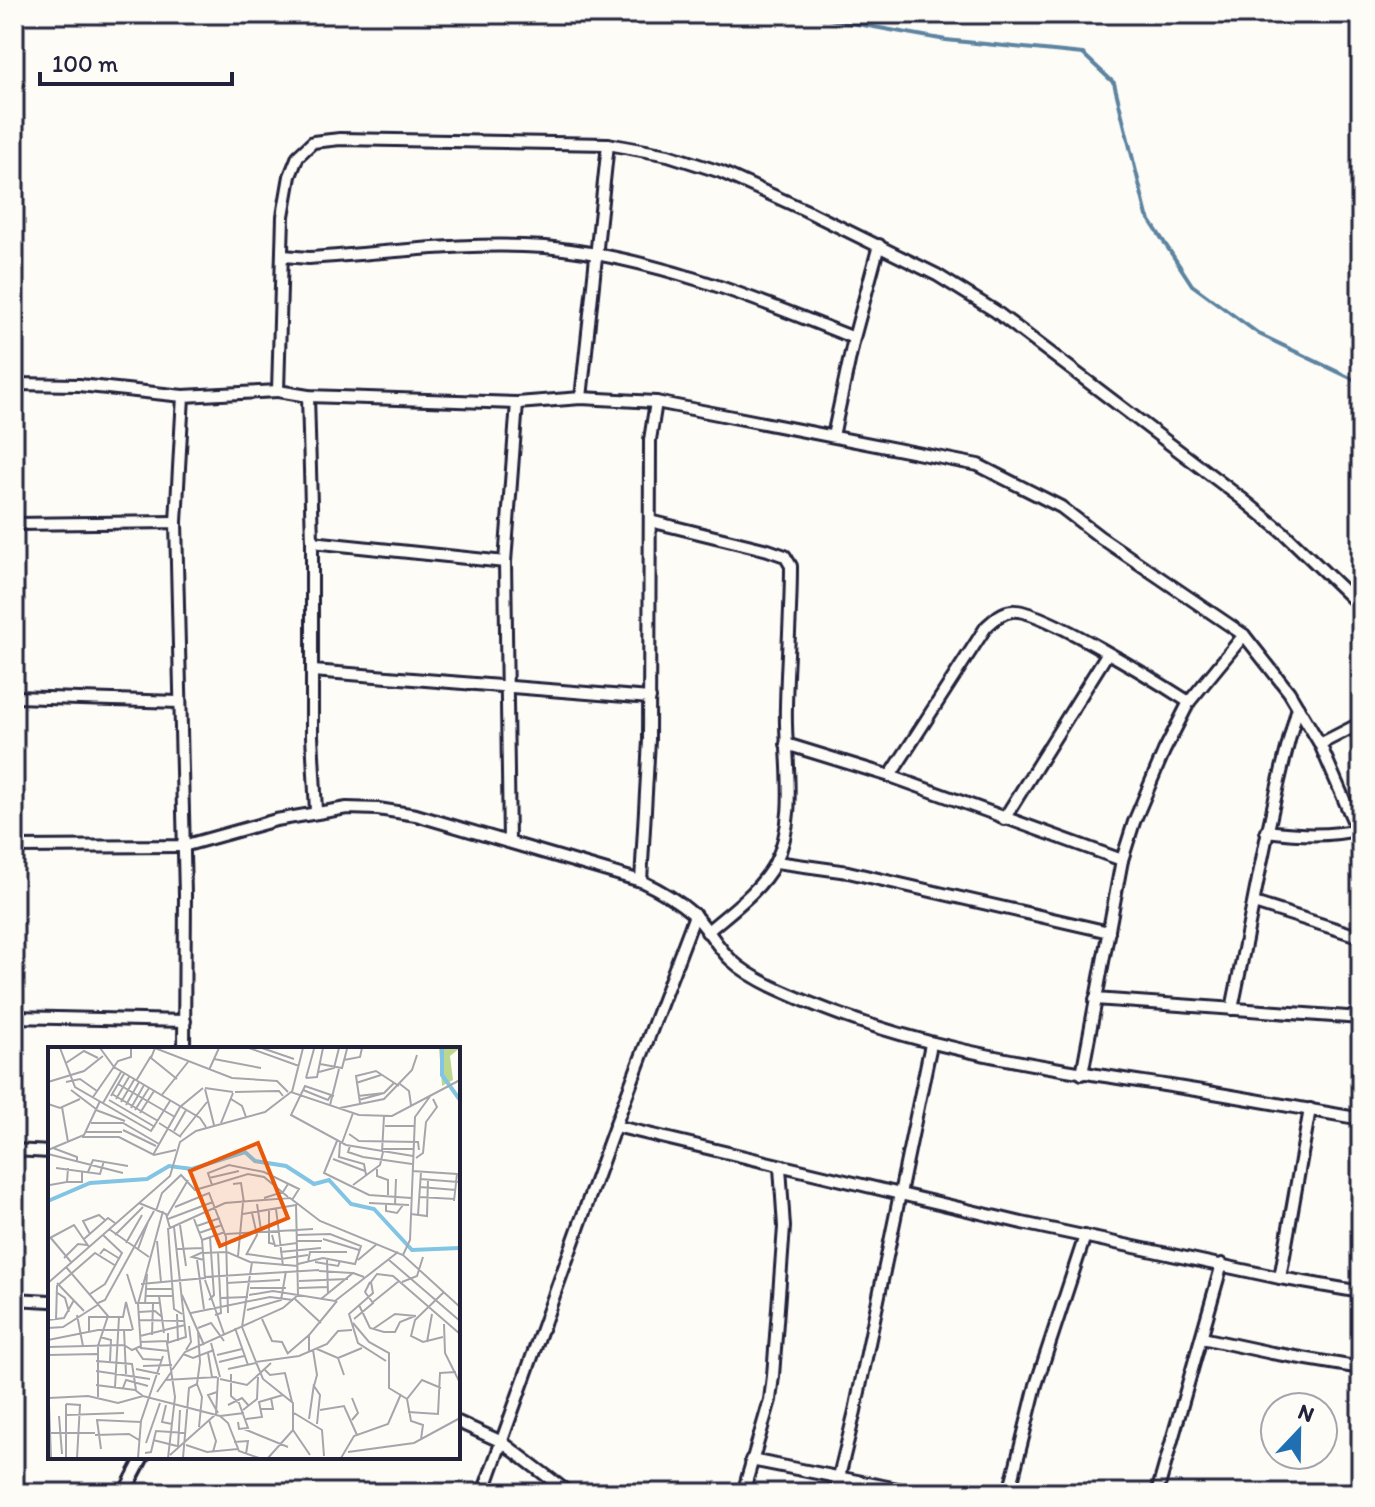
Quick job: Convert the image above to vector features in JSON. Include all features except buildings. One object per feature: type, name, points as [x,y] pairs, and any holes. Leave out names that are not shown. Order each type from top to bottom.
[{"type":"street","points":[[278,391],[283,216],[290,176],[298,156],[313,142],[388,138],[470,143],[608,144],[668,155],[721,172],[879,245],[937,275],[995,311],[1241,498],[1284,533],[1361,607]]},
{"type":"street","points":[[581,398],[608,144]]},
{"type":"street","points":[[833,436],[854,338],[879,245]]},
{"type":"street","points":[[283,256],[309,258],[502,246],[546,247],[663,269],[854,338]]},
{"type":"street","points":[[14,384],[79,385],[183,396],[278,391],[308,396],[517,403],[581,398],[656,402],[978,465],[1061,507],[1244,635],[1298,707],[1320,744],[1360,833],[1308,836],[1266,831]]},
{"type":"street","points":[[183,396],[176,522],[184,1047]]},
{"type":"street","points":[[308,396],[312,736],[316,811]]},
{"type":"street","points":[[641,881],[650,698],[650,440],[656,402]]},
{"type":"street","points":[[509,842],[505,562],[517,403]]},
{"type":"street","points":[[650,521],[733,540],[789,559],[791,566],[783,842],[776,862],[745,900],[707,932]]},
{"type":"street","points":[[14,524],[176,522]]},
{"type":"street","points":[[312,542],[505,562]]},
{"type":"street","points":[[890,776],[970,649],[1000,614],[1022,611],[1038,616],[1189,702]]},
{"type":"street","points":[[1082,1074],[1122,860],[1150,783],[1189,702],[1244,635]]},
{"type":"street","points":[[1004,819],[1107,654]]},
{"type":"street","points":[[313,671],[650,698]]},
{"type":"street","points":[[14,697],[179,702]]},
{"type":"street","points":[[1232,1009],[1266,831],[1298,707]]},
{"type":"street","points":[[1320,744],[1361,723]]},
{"type":"street","points":[[786,744],[890,776],[1122,860]]},
{"type":"street","points":[[14,847],[183,846],[316,811],[347,808],[416,815],[641,881],[665,892],[695,915],[730,959],[749,974],[816,1007],[931,1044],[1082,1074],[1361,1119]]},
{"type":"street","points":[[776,862],[848,872],[1109,932]]},
{"type":"street","points":[[1254,903],[1361,937]]},
{"type":"street","points":[[483,1493],[615,1126],[695,915]]},
{"type":"street","points":[[1095,999],[1361,1018]]},
{"type":"street","points":[[14,1017],[185,1021]]},
{"type":"street","points":[[835,1493],[931,1044]]},
{"type":"street","points":[[1280,1278],[1310,1109]]},
{"type":"street","points":[[615,1126],[1085,1236],[1361,1292]]},
{"type":"street","points":[[14,1150],[48,1152]]},
{"type":"street","points":[[743,1493],[767,1411],[773,1376],[784,1227],[780,1167]]},
{"type":"street","points":[[1009,1493],[1036,1385],[1085,1236]]},
{"type":"street","points":[[1157,1493],[1222,1264]]},
{"type":"street","points":[[14,1299],[48,1301]]},
{"type":"street","points":[[1202,1338],[1361,1368]]},
{"type":"street","points":[[460,1423],[502,1442],[569,1493]]},
{"type":"street","points":[[124,1493],[142,1459]]},
{"type":"street","points":[[751,1460],[918,1493]]},
{"type":"waterway","points":[[802,14],[946,40],[1083,54],[1114,83],[1147,216],[1192,285],[1259,334],[1361,383]]}]
